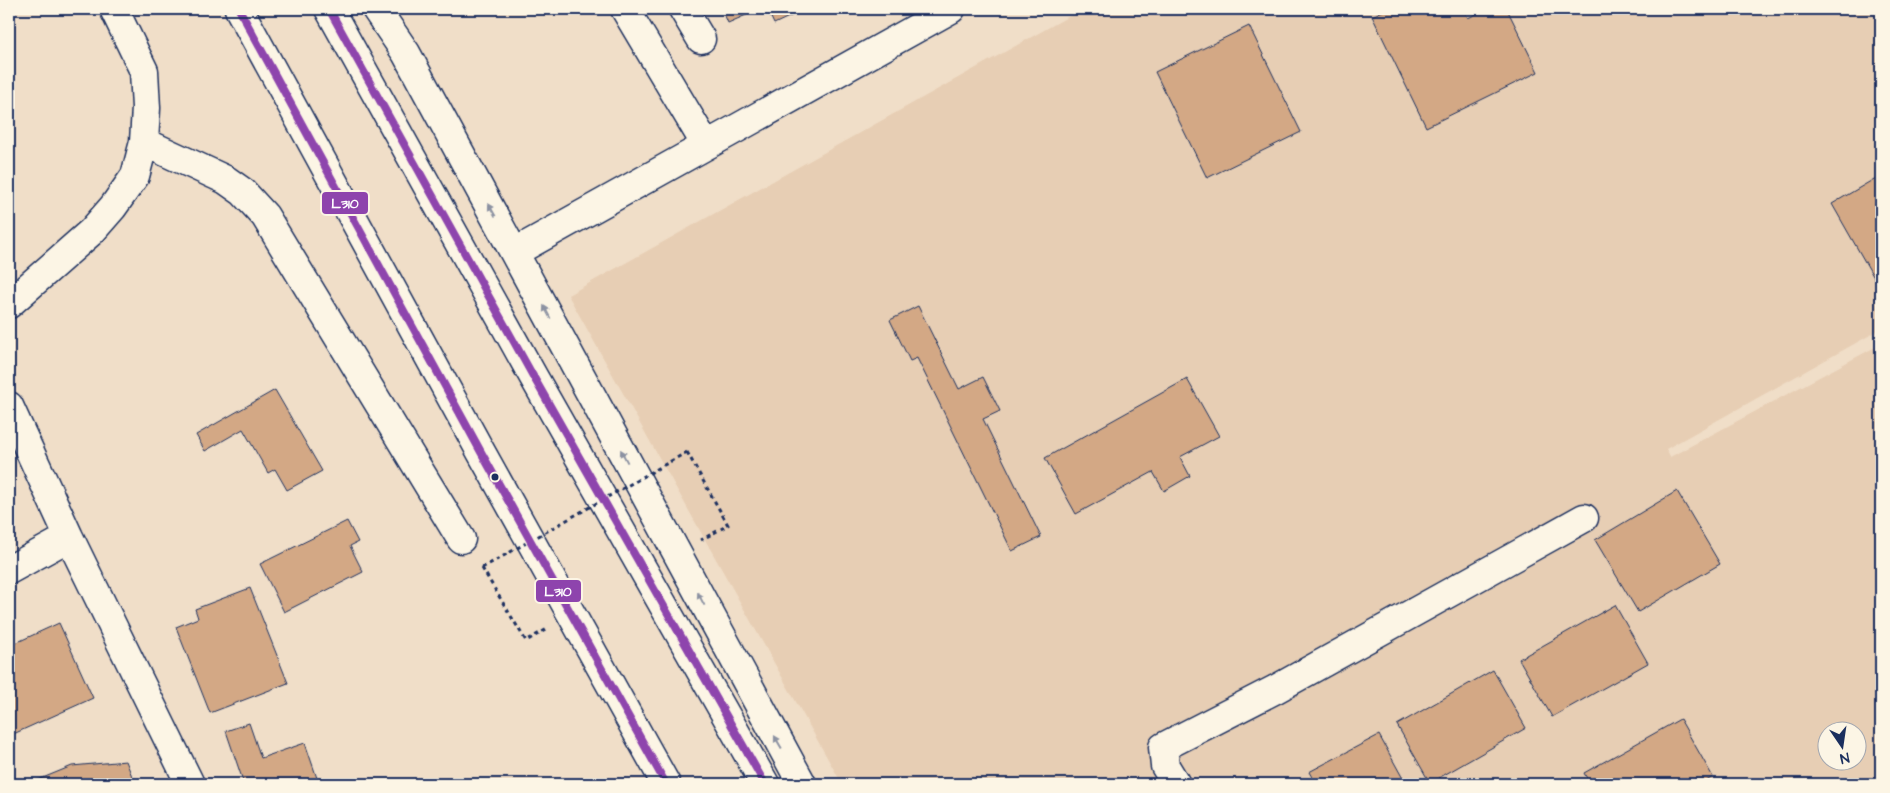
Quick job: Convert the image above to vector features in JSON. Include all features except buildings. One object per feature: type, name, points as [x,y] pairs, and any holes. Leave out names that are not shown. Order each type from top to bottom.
[{"type":"main road","points":[[9,304],[52,268],[113,207],[135,176],[144,142],[146,108],[144,71],[114,9]]},
{"type":"main road","points":[[239,9],[480,452],[666,784]]},
{"type":"main road","points":[[329,9],[533,376],[765,784]]},
{"type":"main road","points":[[376,9],[406,53]]},
{"type":"main road","points":[[382,9],[802,784]]},
{"type":"main road","points":[[625,9],[706,145]]},
{"type":"main road","points":[[683,9],[702,39]]},
{"type":"main road","points":[[515,252],[951,9]]},
{"type":"main road","points":[[144,142],[226,180],[243,192],[265,216],[461,539]]},
{"type":"main road","points":[[9,406],[69,537],[190,784]]},
{"type":"main road","points":[[1176,784],[1165,766],[1162,747],[1276,689],[1584,518]]},
{"type":"main road","points":[[9,570],[69,537]]},
{"type":"path","points":[[526,641],[482,568],[687,452],[728,525]]},
{"type":"shaded area","points":[[1082,9],[1881,9],[1881,329],[1666,449],[1670,457],[1881,344],[1881,784],[842,784],[568,295]]},
{"type":"transit line","name":"L310","points":[[239,9],[481,452],[666,784]]},
{"type":"transit line","name":"L310","points":[[329,9],[533,376],[765,784]]}]
